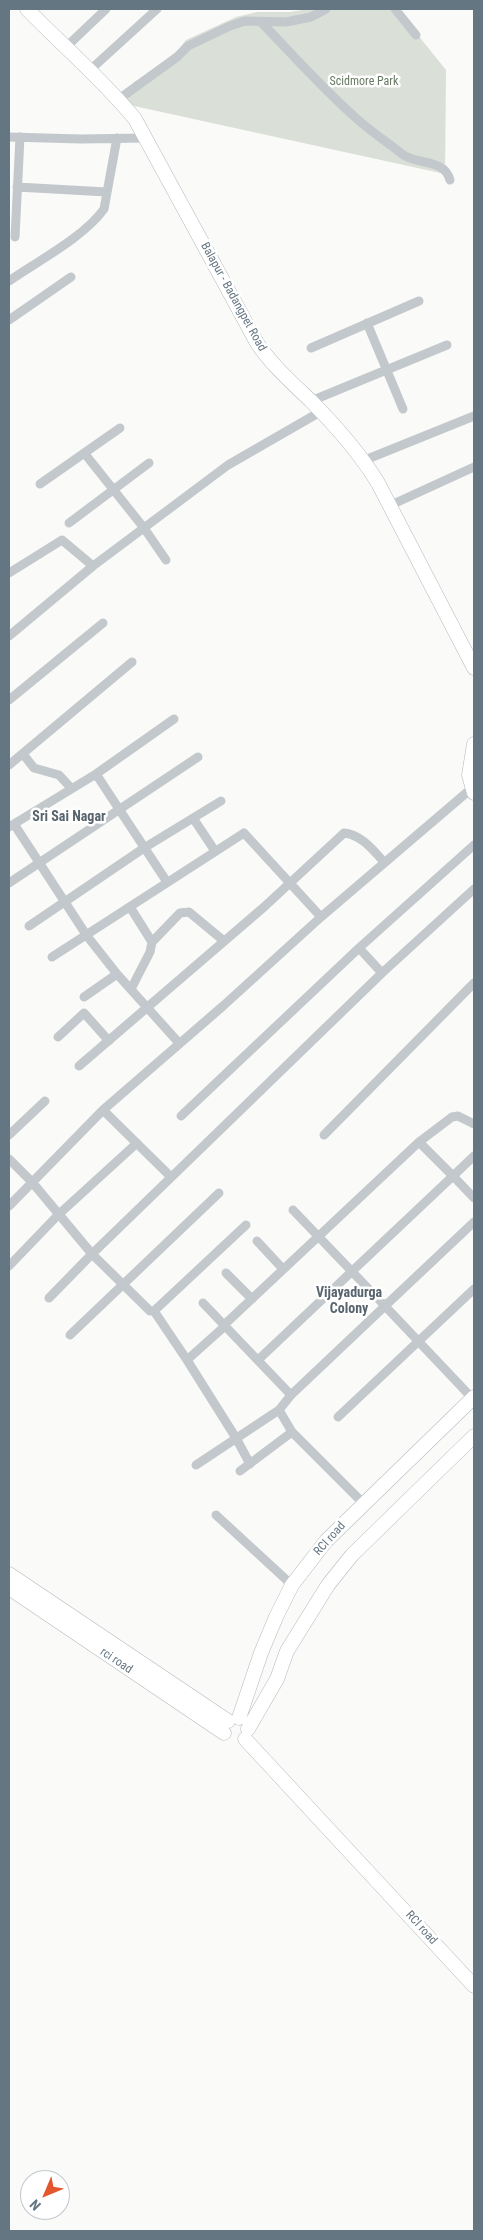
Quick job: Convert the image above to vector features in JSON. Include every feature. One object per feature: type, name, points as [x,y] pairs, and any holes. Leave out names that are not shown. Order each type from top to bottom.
[{"type":"main road","name":"Balapur - Badangpet Road","points":[[27,9],[119,99],[135,120],[257,343],[269,361],[316,407],[365,460],[391,505],[474,668]]},
{"type":"main road","points":[[473,791],[469,775],[474,744]]},
{"type":"main road","name":"RCI road","points":[[230,1724],[276,1617],[292,1585],[326,1540],[473,1398]]},
{"type":"main road","points":[[230,1724],[232,1741],[240,1742],[273,1687],[287,1651],[328,1585],[352,1554],[474,1436]]},
{"type":"main road","name":"RCI road","points":[[9,1574],[230,1724],[246,1722],[246,1734],[474,1986]]},
{"type":"main road","name":"rci road","points":[[9,1588],[230,1724]]},
{"type":"street","points":[[65,48],[106,9]]},
{"type":"street","points":[[89,71],[157,9]]},
{"type":"street","points":[[119,99],[177,57],[188,46],[245,21],[286,22],[311,17],[326,9]]},
{"type":"street","points":[[395,9],[416,35]]},
{"type":"street","points":[[261,22],[332,96],[358,120],[403,155],[422,162],[435,164],[443,169],[450,180]]},
{"type":"street","points":[[9,137],[144,138]]},
{"type":"street","points":[[14,237],[20,137]]},
{"type":"street","points":[[9,281],[98,218],[104,210],[117,138]]},
{"type":"street","points":[[18,187],[107,192]]},
{"type":"street","points":[[9,320],[71,277]]},
{"type":"street","points":[[312,348],[419,301]]},
{"type":"street","points":[[367,323],[403,409]]},
{"type":"street","points":[[9,636],[93,566],[228,466],[316,407],[388,370],[447,345]]},
{"type":"street","points":[[365,460],[474,416]]},
{"type":"street","points":[[40,484],[120,428]]},
{"type":"street","points":[[85,454],[144,528],[166,560]]},
{"type":"street","points":[[69,523],[149,463]]},
{"type":"street","points":[[391,505],[474,467]]},
{"type":"street","points":[[9,573],[62,540],[93,566]]},
{"type":"street","points":[[9,700],[103,624]]},
{"type":"street","points":[[9,765],[132,662]]},
{"type":"street","points":[[174,718],[96,774],[11,825],[40,862],[87,936],[117,974],[179,1043]]},
{"type":"street","points":[[22,754],[34,768],[59,774],[71,788]]},
{"type":"street","points":[[9,883],[198,757]]},
{"type":"street","points":[[96,774],[167,882]]},
{"type":"street","points":[[9,1206],[103,1110],[384,862],[473,791]]},
{"type":"street","points":[[29,926],[144,848],[221,801]]},
{"type":"street","points":[[193,818],[214,851]]},
{"type":"street","points":[[52,957],[244,833],[321,917]]},
{"type":"street","points":[[79,1066],[224,941],[344,833],[365,841],[384,862]]},
{"type":"street","points":[[181,1116],[359,948],[474,845]]},
{"type":"street","points":[[49,1298],[382,973],[474,890]]},
{"type":"street","points":[[130,907],[152,942]]},
{"type":"street","points":[[131,989],[150,952],[152,942],[180,913],[189,912],[224,941]]},
{"type":"street","points":[[359,948],[382,973]]},
{"type":"street","points":[[84,998],[117,974]]},
{"type":"street","points":[[324,1135],[474,983]]},
{"type":"street","points":[[58,1037],[84,1013],[109,1041]]},
{"type":"street","points":[[9,1135],[45,1101]]},
{"type":"street","points":[[103,1110],[171,1177]]},
{"type":"street","points":[[187,1360],[420,1142],[452,1118],[458,1116],[474,1124]]},
{"type":"street","points":[[420,1142],[474,1198]]},
{"type":"street","points":[[9,1266],[58,1215],[137,1143]]},
{"type":"street","points":[[258,1360],[474,1156]]},
{"type":"street","points":[[9,1159],[32,1182],[92,1254],[150,1311],[154,1311],[236,1438],[250,1464]]},
{"type":"street","points":[[70,1335],[220,1193]]},
{"type":"street","points":[[293,1210],[473,1398]]},
{"type":"street","points":[[196,1465],[279,1410],[291,1394],[474,1222]]},
{"type":"street","points":[[154,1311],[246,1225]]},
{"type":"street","points":[[257,1240],[283,1269]]},
{"type":"street","points":[[226,1273],[252,1299]]},
{"type":"street","points":[[338,1416],[474,1288]]},
{"type":"street","points":[[203,1304],[291,1394]]},
{"type":"street","points":[[279,1410],[292,1432],[363,1503]]},
{"type":"street","points":[[240,1471],[292,1432]]},
{"type":"street","points":[[216,1515],[292,1585]]},
{"type":"green space","name":"Scidmore Park","points":[[308,9],[397,9],[446,70],[445,174],[125,104],[134,82],[169,62],[186,40],[236,17],[257,12],[290,12]]},
{"type":"district","name":"Sri Sai Nagar","points":[[69,817]]},
{"type":"district","name":"Vijayadurga Colony","points":[[349,1302]]}]
